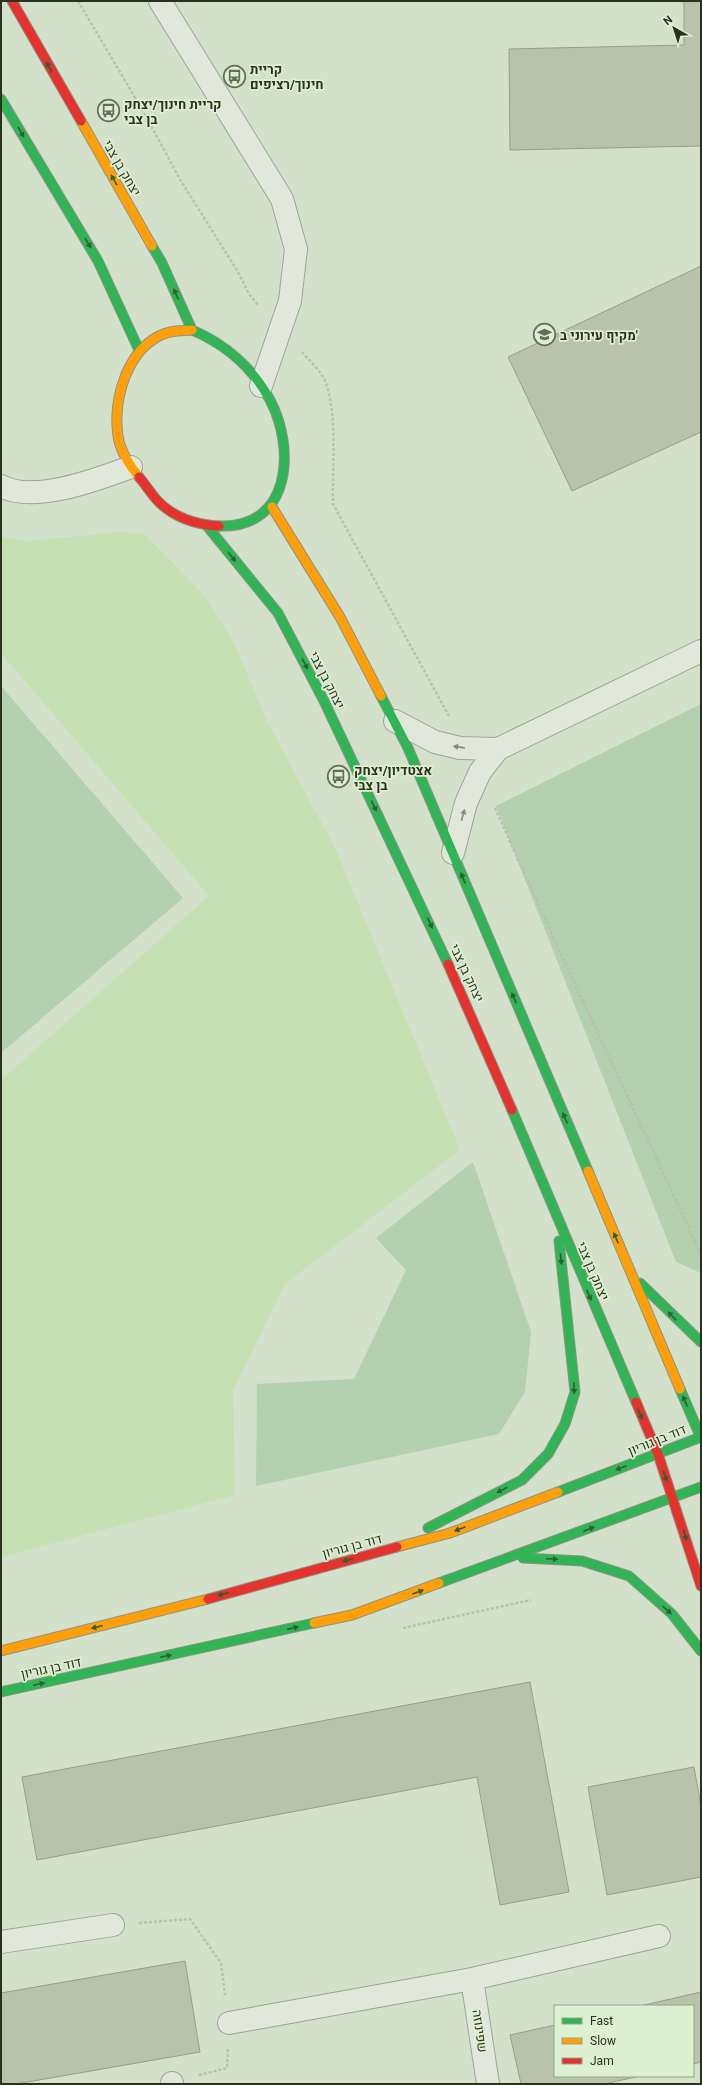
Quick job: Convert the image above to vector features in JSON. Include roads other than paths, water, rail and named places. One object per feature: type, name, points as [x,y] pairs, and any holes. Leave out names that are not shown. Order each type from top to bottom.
[{"type":"street","name":"יצחק בן צבי","points":[[12,1],[162,263],[192,330]]},
{"type":"street","points":[[160,1],[282,199],[296,249],[290,300],[261,386]]},
{"type":"street","points":[[1,98],[98,261],[139,350]]},
{"type":"street","points":[[192,330],[218,343],[242,364],[261,386],[273,404],[282,430],[285,465],[280,493],[272,507],[253,519],[229,528],[208,526],[183,518],[163,506],[131,467],[120,444],[117,411],[124,380],[139,350],[165,333],[192,330]]},
{"type":"street","points":[[1,486],[37,494],[86,483],[131,467]]},
{"type":"street","points":[[272,507],[340,617],[408,748],[701,1437]]},
{"type":"street","name":"יצחק בן צבי","points":[[208,526],[278,613],[324,701],[469,1009],[557,1220],[658,1454],[701,1586]]},
{"type":"street","points":[[453,853],[466,803],[480,772],[498,749],[701,651]]},
{"type":"street","points":[[394,721],[435,742],[467,748],[498,749]]},
{"type":"street","points":[[386,1550],[522,1480],[548,1454],[565,1424],[575,1392],[557,1220]]},
{"type":"street","points":[[631,1273],[701,1342]]},
{"type":"street","name":"דוד בן גוריון","points":[[1,1651],[144,1616],[450,1533],[701,1437]]},
{"type":"street","name":"דוד בן גוריון","points":[[1,1692],[352,1615],[701,1487]]},
{"type":"street","points":[[513,1557],[582,1561],[629,1576],[672,1614],[701,1651]]},
{"type":"street","points":[[1,1942],[113,1925]]},
{"type":"street","points":[[229,2023],[472,1979],[659,1936]]},
{"type":"street","name":"שפינוזה","points":[[472,1979],[488,2084]]},
{"type":"place","name":"קריית חינוך/רציפים","points":[[234,76]]},
{"type":"place","name":"קריית חינוך/יצחק בן צבי","points":[[109,111]]},
{"type":"place","name":"מקיף עירוני ב'","points":[[545,335]]},
{"type":"place","name":"אצטדיון/יצחק בן צבי","points":[[339,777]]}]
